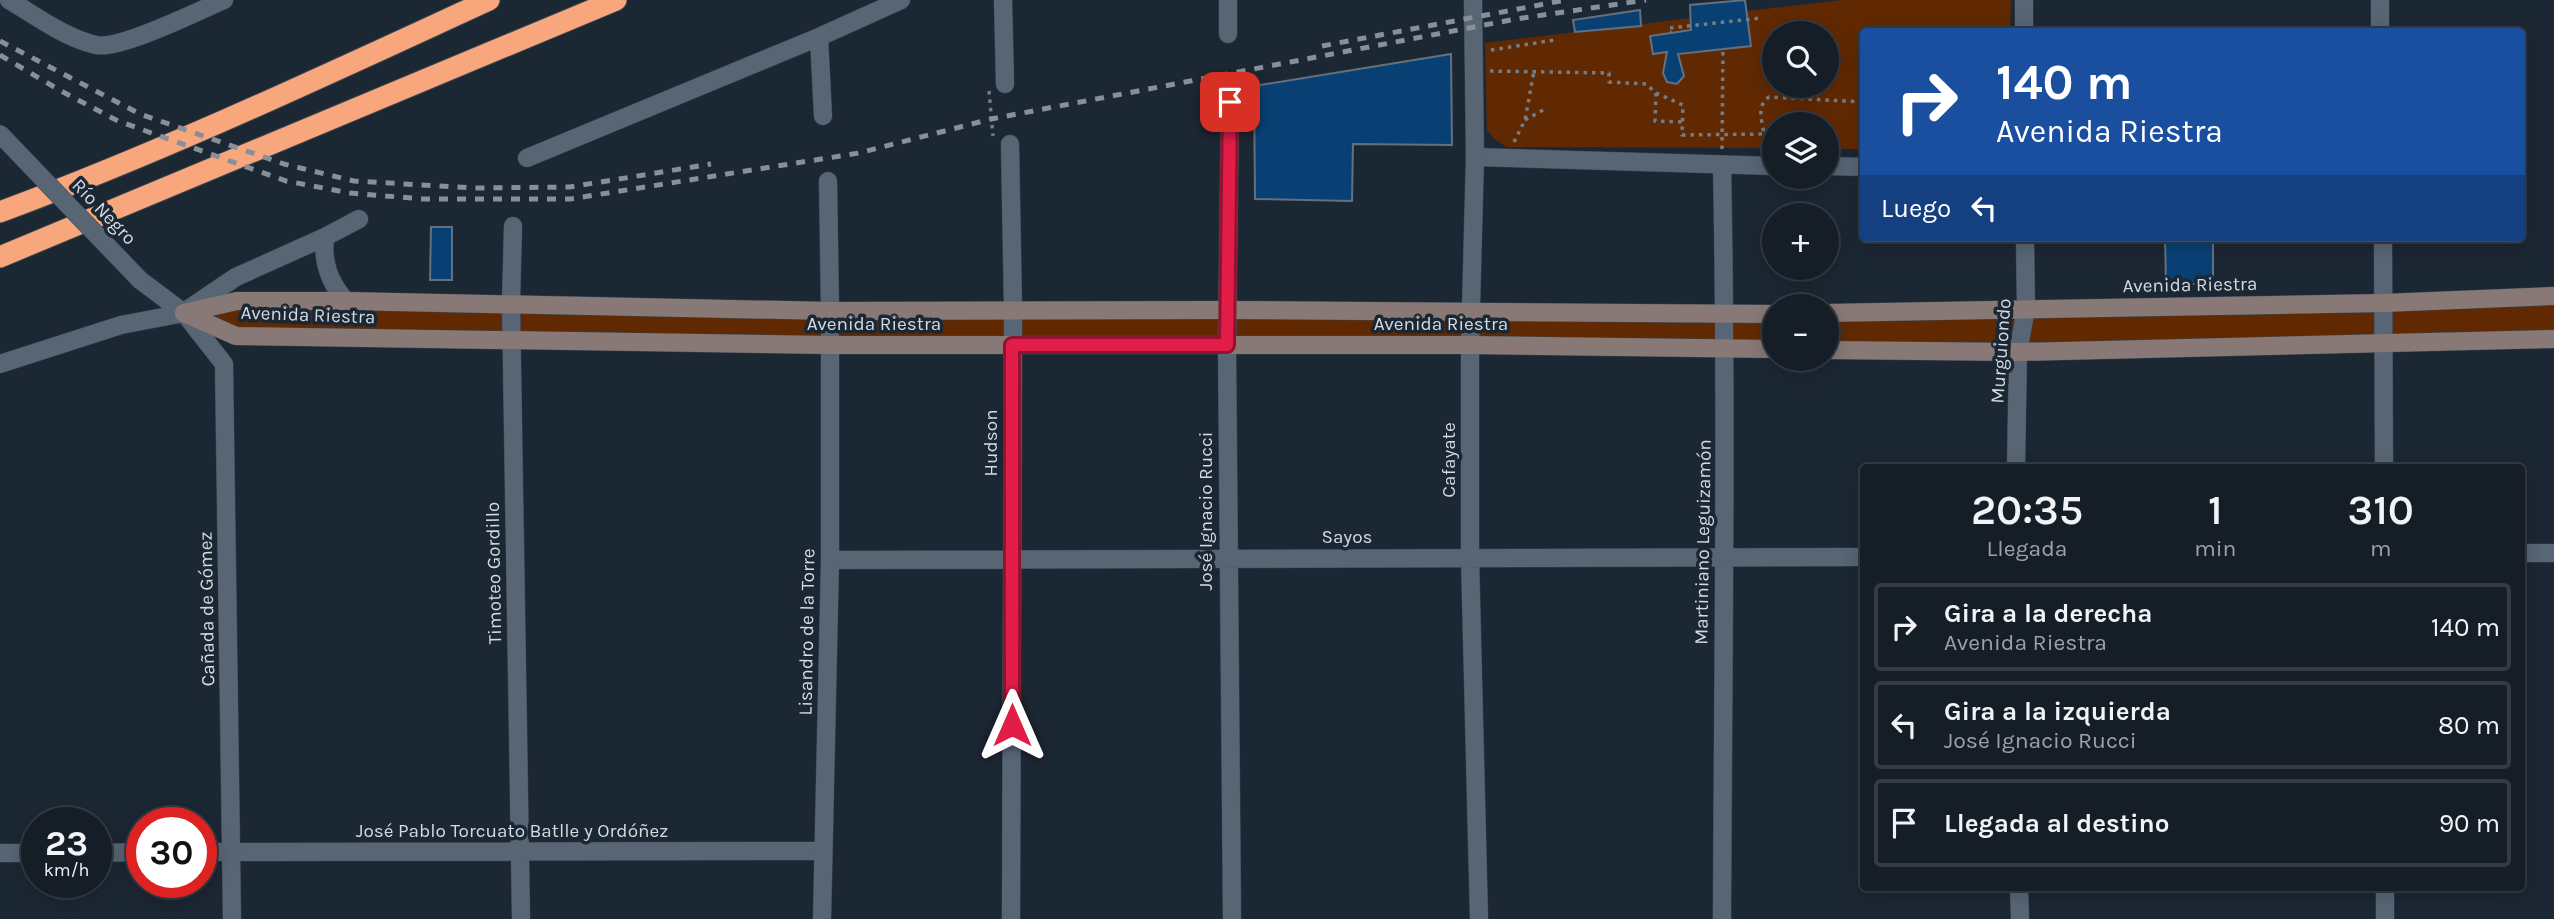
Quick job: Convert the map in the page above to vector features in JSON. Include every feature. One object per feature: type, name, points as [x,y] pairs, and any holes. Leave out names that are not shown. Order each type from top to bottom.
[{"type":"highway","points":[[0,212],[90,178],[320,78],[489,0]]},
{"type":"highway","points":[[0,257],[616,0]]},
{"type":"main road","name":"Avenida Riestra","points":[[1839,313],[2384,303],[2554,296]]},
{"type":"main road","name":"Avenida Riestra","points":[[184,313],[237,301],[346,301],[831,311],[1013,309],[1762,314]]},
{"type":"main road","name":"Avenida Riestra","points":[[184,313],[236,336],[830,345],[1470,345],[1762,349]]},
{"type":"main road","points":[[1839,350],[2018,352],[2554,339]]},
{"type":"street","points":[[9,0],[75,38],[99,46],[122,42],[220,1]]},
{"type":"street","points":[[527,158],[819,37],[901,0]]},
{"type":"street","points":[[1003,0],[1005,84]]},
{"type":"street","points":[[1228,0],[1228,34]]},
{"type":"street","name":"Cafayate","points":[[1473,0],[1475,156],[1470,345],[1470,558],[1479,919]]},
{"type":"street","points":[[2024,0],[2024,28]]},
{"type":"street","points":[[2380,0],[2380,28]]},
{"type":"street","points":[[819,37],[823,116]]},
{"type":"street","name":"José Ignacio Rucci","points":[[1230,102],[1227,559],[1232,919]]},
{"type":"street","name":"Río Negro","points":[[0,134],[141,280],[184,313]]},
{"type":"street","name":"Hudson","points":[[1010,144],[1013,309],[1011,919]]},
{"type":"street","points":[[1475,156],[1762,166]]},
{"type":"street","name":"Martiniano Leguizamón","points":[[1722,165],[1726,349],[1722,919]]},
{"type":"street","points":[[1839,166],[1860,167]]},
{"type":"street","points":[[828,181],[831,311]]},
{"type":"street","points":[[0,364],[121,325],[184,313],[236,277],[326,237],[359,219]]},
{"type":"street","name":"Timoteo Gordillo","points":[[513,226],[511,303],[521,919]]},
{"type":"street","points":[[326,237],[323,250],[329,277],[346,301]]},
{"type":"street","name":"Murguiondo","points":[[2016,464],[2018,352],[2026,310],[2025,242]]},
{"type":"street","points":[[2383,242],[2384,464]]},
{"type":"street","name":"Lisandro de la Torre","points":[[822,919],[830,560],[831,311]]},
{"type":"street","name":"Cañada de Gómez","points":[[184,313],[225,364],[232,919]]},
{"type":"street","points":[[2525,553],[2554,553]]},
{"type":"street","name":"Sayos","points":[[830,560],[1860,557]]},
{"type":"street","name":"José Pablo Torcuato Batlle y Ordóñez","points":[[217,852],[822,851]]},
{"type":"street","points":[[0,853],[21,853]]},
{"type":"street","points":[[2019,891],[2020,919]]},
{"type":"street","points":[[2385,891],[2385,919]]},
{"type":"path","points":[[1670,28],[1761,18]]},
{"type":"path","points":[[1474,62],[1555,40]]},
{"type":"path","points":[[1722,165],[1723,49]]},
{"type":"path","points":[[1474,62],[1534,71],[1609,73],[1609,82],[1646,84],[1656,93],[1682,105],[1682,135],[1764,134],[1760,113],[1762,105],[1769,97],[1860,102]]},
{"type":"path","points":[[1507,158],[1525,120],[1534,71]]},
{"type":"path","points":[[1005,84],[988,85],[994,146],[1010,144]]},
{"type":"path","points":[[1656,93],[1655,121],[1682,122]]},
{"type":"path","points":[[1525,120],[1545,109]]},
{"type":"shaded area","points":[[1841,0],[2011,0],[2010,28],[1860,28],[1860,149],[1839,149],[1839,112],[1762,112],[1762,148],[1507,147],[1494,139],[1487,130],[1485,43]]},
{"type":"shaded area","points":[[2554,296],[2554,339],[1839,350],[1839,313]]},
{"type":"shaded area","points":[[237,301],[1762,314],[1762,349],[236,336],[184,313]]},
{"type":"building","points":[[1745,0],[1751,46],[1678,54],[1684,76],[1677,84],[1667,82],[1663,73],[1667,52],[1653,54],[1650,36],[1691,30],[1690,5]]},
{"type":"building","points":[[1640,10],[1641,26],[1575,32],[1573,20]]},
{"type":"building","points":[[1451,54],[1452,145],[1353,144],[1352,201],[1255,199],[1254,86]]},
{"type":"building","points":[[431,227],[452,227],[452,280],[430,280]]},
{"type":"building","points":[[2165,242],[2213,242],[2213,284],[2166,284]]},
{"type":"railway","points":[[1322,46],[1566,0]]},
{"type":"railway","points":[[0,55],[118,121],[286,181],[350,193],[423,199],[570,199],[859,153],[991,119],[1516,19],[1646,0]]},
{"type":"railway","points":[[0,41],[140,114],[284,164],[354,181],[474,188],[570,187],[711,164]]},
{"type":"route","points":[[1012,725],[1012,345],[1227,345],[1230,102]]}]
